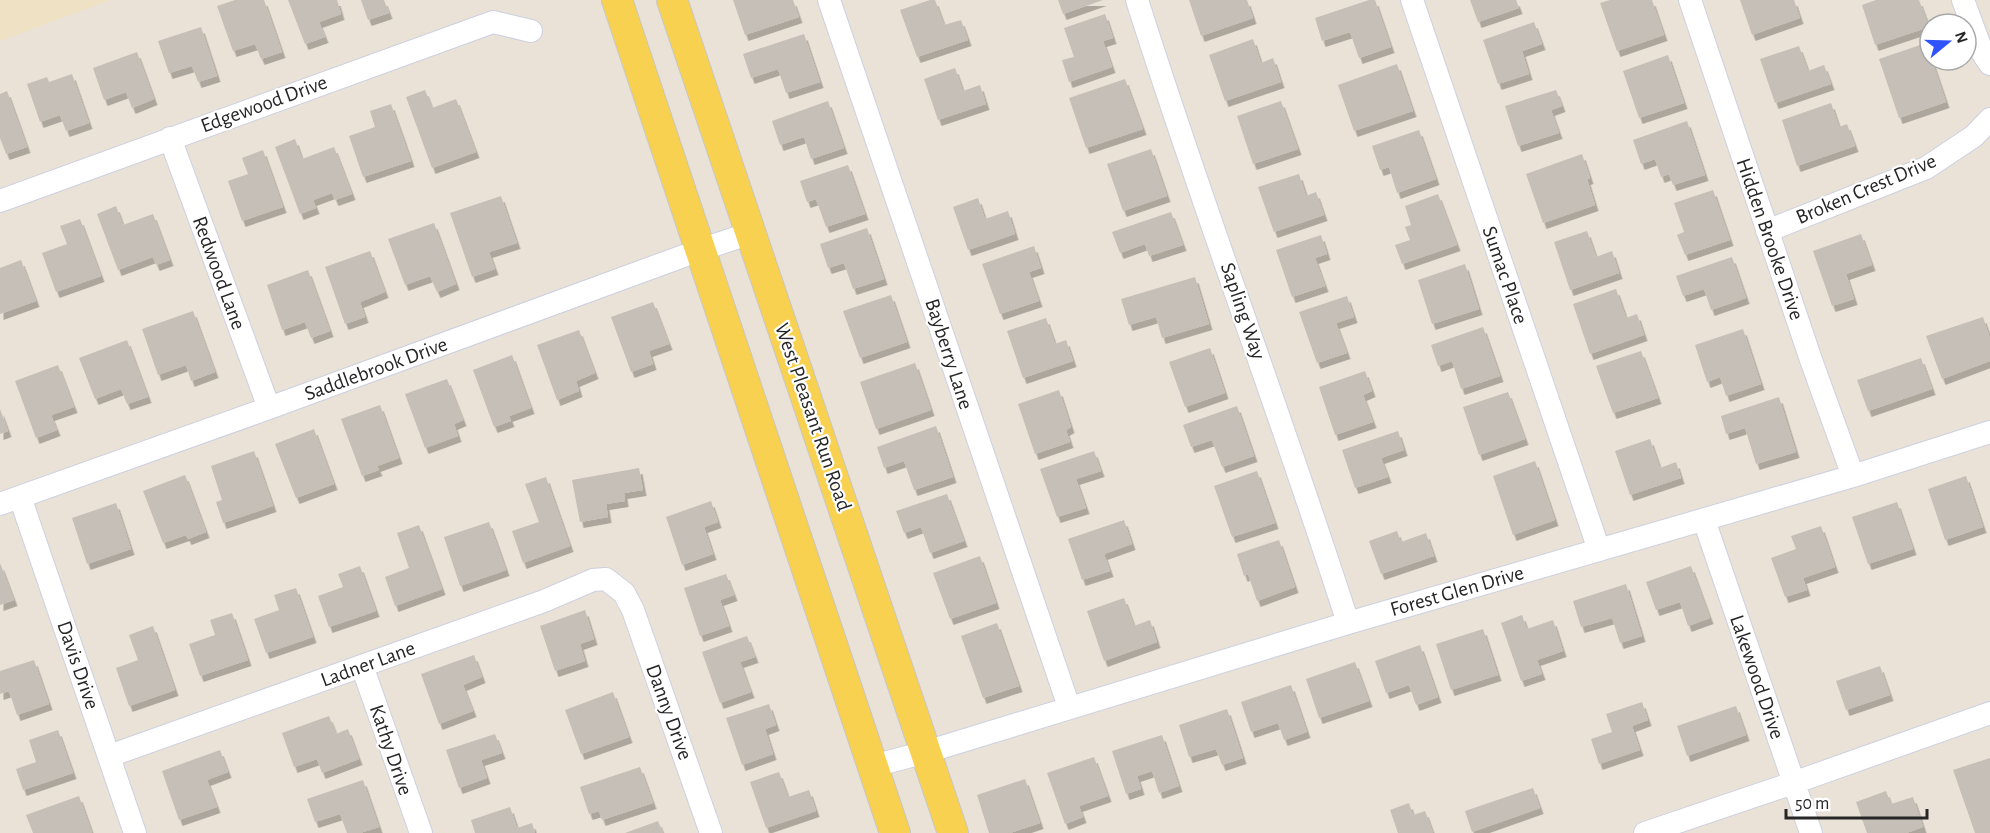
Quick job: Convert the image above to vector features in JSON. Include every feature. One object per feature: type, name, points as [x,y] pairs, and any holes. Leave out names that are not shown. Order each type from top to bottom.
[{"type":"main road","points":[[617,0],[895,833]]},
{"type":"main road","name":"West Pleasant Run Road","points":[[672,0],[953,833]]},
{"type":"street","name":"Bayberry Lane","points":[[829,0],[1069,707]]},
{"type":"street","name":"Sapling Way","points":[[1137,0],[1313,514],[1348,623]]},
{"type":"street","name":"Sumac Place","points":[[1412,0],[1599,550]]},
{"type":"street","name":"Hidden Brooke Drive","points":[[1690,0],[1767,231],[1853,476]]},
{"type":"street","points":[[1963,0],[1983,54],[1990,64]]},
{"type":"street","name":"Edgewood Drive","points":[[0,201],[493,22],[531,31]]},
{"type":"street","name":"Broken Crest Drive","points":[[1767,231],[1926,168],[1974,136],[1990,119]]},
{"type":"street","name":"Redwood Lane","points":[[170,138],[269,408]]},
{"type":"street","name":"Saddlebrook Drive","points":[[10,501],[751,233]]},
{"type":"street","name":"Forest Glen Drive","points":[[873,766],[926,752],[1348,623],[1853,476],[1990,432]]},
{"type":"street","name":"Davis Drive","points":[[10,501],[108,756],[135,833]]},
{"type":"street","name":"Lakewood Drive","points":[[1704,520],[1810,833]]},
{"type":"street","name":"Ladner Lane","points":[[108,756],[544,601],[593,580],[606,579],[624,593]]},
{"type":"street","name":"Danny Drive","points":[[624,593],[711,833]]},
{"type":"street","name":"Kathy Drive","points":[[362,666],[421,833]]},
{"type":"street","points":[[1645,833],[1990,712]]},
{"type":"shaded area","points":[[0,0],[110,0],[0,41]]},
{"type":"building","points":[[235,0],[264,0],[282,52],[261,59],[255,44],[233,51],[217,6]]},
{"type":"building","points":[[288,0],[337,0],[341,14],[319,22],[325,37],[305,44]]},
{"type":"building","points":[[361,0],[384,0],[389,13],[368,20]]},
{"type":"building","points":[[733,0],[793,0],[799,17],[745,35]]},
{"type":"building","points":[[935,0],[944,25],[961,20],[968,40],[917,57],[900,10]]},
{"type":"building","points":[[1058,0],[1103,0],[1063,14]]},
{"type":"building","points":[[1189,0],[1247,0],[1253,18],[1201,36]]},
{"type":"building","points":[[1375,0],[1391,47],[1359,58],[1350,32],[1322,41],[1315,18]]},
{"type":"building","points":[[1470,0],[1516,0],[1519,8],[1478,22]]},
{"type":"building","points":[[1610,0],[1652,0],[1664,35],[1617,51],[1600,3]]},
{"type":"building","points":[[1740,0],[1794,0],[1800,18],[1752,35]]},
{"type":"building","points":[[1876,0],[1919,0],[1923,12],[1918,12],[1918,31],[1875,45],[1862,5]]},
{"type":"building","points":[[1105,14],[1113,38],[1103,41],[1112,67],[1069,82],[1062,60],[1074,57],[1064,28]]},
{"type":"building","points":[[1534,22],[1542,44],[1522,51],[1529,74],[1498,84],[1483,40]]},
{"type":"building","points":[[201,27],[217,76],[198,82],[192,66],[169,73],[158,41]]},
{"type":"building","points":[[804,34],[820,82],[786,93],[778,69],[751,78],[743,54]]},
{"type":"building","points":[[1253,39],[1261,63],[1273,58],[1281,82],[1225,101],[1209,55]]},
{"type":"building","points":[[1799,46],[1808,71],[1824,65],[1831,84],[1775,103],[1760,59]]},
{"type":"building","points":[[1918,46],[1918,72],[1936,72],[1946,102],[1899,118],[1879,59]]},
{"type":"building","points":[[137,52],[154,99],[132,108],[126,92],[104,100],[93,68]]},
{"type":"building","points":[[1668,55],[1684,103],[1639,118],[1623,71]]},
{"type":"building","points":[[1397,64],[1413,111],[1354,131],[1338,85]]},
{"type":"building","points":[[955,68],[963,91],[980,85],[986,104],[938,120],[924,79]]},
{"type":"building","points":[[72,74],[89,123],[66,131],[60,115],[40,122],[27,84],[47,77],[49,82]]},
{"type":"building","points":[[1125,79],[1143,129],[1086,148],[1069,98]]},
{"type":"building","points":[[425,90],[432,108],[456,99],[476,152],[432,168],[406,97]]},
{"type":"building","points":[[1556,90],[1562,106],[1551,110],[1559,133],[1518,146],[1505,106]]},
{"type":"building","points":[[7,91],[27,147],[6,154],[0,138],[0,94]]},
{"type":"building","points":[[828,101],[844,148],[811,159],[804,137],[780,145],[772,121]]},
{"type":"building","points":[[1281,101],[1298,149],[1253,164],[1237,116]]},
{"type":"building","points":[[1831,103],[1839,127],[1847,124],[1855,146],[1797,166],[1782,120]]},
{"type":"building","points":[[391,104],[411,161],[363,177],[349,136],[375,127],[370,111]]},
{"type":"building","points":[[1687,121],[1705,175],[1673,185],[1669,174],[1661,177],[1655,159],[1641,164],[1633,140]]},
{"type":"building","points":[[1419,130],[1436,179],[1397,193],[1389,167],[1380,170],[1372,146]]},
{"type":"building","points":[[295,139],[302,159],[334,147],[352,194],[335,200],[332,193],[313,200],[316,208],[300,214],[275,147]]},
{"type":"building","points":[[1151,149],[1167,196],[1123,211],[1107,164]]},
{"type":"building","points":[[263,150],[283,207],[242,221],[228,181],[248,174],[242,158]]},
{"type":"building","points":[[1582,154],[1590,178],[1587,179],[1595,205],[1543,223],[1526,174]]},
{"type":"building","points":[[848,165],[865,214],[826,227],[816,199],[807,202],[800,181]]},
{"type":"building","points":[[1299,174],[1306,196],[1316,192],[1324,215],[1274,232],[1258,187]]},
{"type":"building","points":[[1713,190],[1730,240],[1685,255],[1677,235],[1684,232],[1674,203]]},
{"type":"building","points":[[1438,194],[1457,245],[1402,264],[1395,245],[1410,240],[1405,227],[1411,225],[1405,206]]},
{"type":"building","points":[[501,196],[517,243],[489,252],[495,269],[472,277],[450,213]]},
{"type":"building","points":[[978,198],[985,219],[1008,211],[1015,234],[968,250],[953,207]]},
{"type":"building","points":[[116,206],[123,225],[153,214],[170,260],[156,265],[153,257],[118,270],[97,214]]},
{"type":"building","points":[[1171,212],[1183,245],[1149,256],[1145,244],[1120,253],[1112,232]]},
{"type":"building","points":[[80,219],[101,276],[56,292],[42,253],[67,244],[60,226]]},
{"type":"building","points":[[434,223],[456,284],[437,292],[430,276],[405,285],[388,239]]},
{"type":"building","points":[[867,228],[884,279],[853,289],[844,263],[828,268],[820,244]]},
{"type":"building","points":[[1587,231],[1596,257],[1612,251],[1619,273],[1570,290],[1554,242]]},
{"type":"building","points":[[1861,234],[1872,265],[1846,274],[1854,299],[1832,306],[1813,251]]},
{"type":"building","points":[[1321,235],[1327,254],[1315,258],[1325,286],[1292,297],[1276,250]]},
{"type":"building","points":[[1034,246],[1041,268],[1029,272],[1039,301],[1000,314],[982,264]]},
{"type":"building","points":[[370,251],[385,292],[360,302],[365,317],[345,324],[325,267]]},
{"type":"building","points":[[1732,257],[1746,298],[1711,310],[1704,289],[1683,296],[1676,276]]},
{"type":"building","points":[[21,260],[36,301],[0,314],[0,268]]},
{"type":"building","points":[[1465,264],[1479,309],[1432,324],[1418,280]]},
{"type":"building","points":[[308,270],[330,331],[311,338],[305,322],[282,330],[267,285]]},
{"type":"building","points":[[1195,277],[1209,324],[1162,338],[1156,317],[1129,325],[1121,299]]},
{"type":"building","points":[[1616,289],[1626,318],[1637,314],[1644,335],[1590,354],[1573,304]]},
{"type":"building","points":[[891,295],[907,342],[860,358],[843,311]]},
{"type":"building","points":[[1347,296],[1354,317],[1336,323],[1347,353],[1317,363],[1299,312]]},
{"type":"building","points":[[653,302],[669,344],[649,351],[653,364],[631,372],[611,317]]},
{"type":"building","points":[[193,311],[215,372],[191,381],[186,365],[158,375],[142,329]]},
{"type":"building","points":[[1983,317],[1990,338],[1990,361],[1942,379],[1926,336]]},
{"type":"building","points":[[1046,318],[1055,344],[1066,340],[1073,361],[1023,378],[1007,331]]},
{"type":"building","points":[[1483,327],[1500,376],[1461,389],[1452,361],[1438,366],[1431,345]]},
{"type":"building","points":[[1743,329],[1761,384],[1726,396],[1720,377],[1707,382],[1695,345]]},
{"type":"building","points":[[579,330],[595,373],[576,381],[579,391],[557,400],[537,345]]},
{"type":"building","points":[[127,340],[148,397],[127,404],[121,389],[95,399],[79,358]]},
{"type":"building","points":[[1210,348],[1225,393],[1185,407],[1169,362]]},
{"type":"building","points":[[1641,351],[1658,398],[1613,413],[1596,366]]},
{"type":"building","points":[[512,355],[531,408],[509,416],[511,421],[494,427],[473,370]]},
{"type":"building","points":[[1921,358],[1932,389],[1868,411],[1857,380]]},
{"type":"building","points":[[915,363],[931,410],[876,429],[860,382]]},
{"type":"building","points":[[58,365],[74,407],[51,415],[57,430],[36,438],[15,381]]},
{"type":"building","points":[[1365,371],[1372,391],[1363,395],[1373,422],[1335,435],[1319,387]]},
{"type":"building","points":[[447,379],[463,420],[454,424],[458,436],[425,448],[405,394]]},
{"type":"building","points":[[1059,390],[1071,427],[1066,430],[1070,442],[1035,454],[1018,404]]},
{"type":"building","points":[[1508,392],[1525,439],[1479,455],[1463,407]]},
{"type":"building","points":[[1779,397],[1796,452],[1756,464],[1745,428],[1726,434],[1721,416]]},
{"type":"building","points":[[380,405],[399,458],[377,466],[379,470],[362,476],[341,419]]},
{"type":"building","points":[[1237,406],[1254,456],[1222,467],[1212,440],[1191,447],[1183,425]]},
{"type":"building","points":[[0,409],[8,431],[0,434]]},
{"type":"building","points":[[936,426],[953,477],[914,490],[904,461],[884,468],[877,447]]},
{"type":"building","points":[[314,429],[334,484],[296,498],[275,444]]},
{"type":"building","points":[[1398,431],[1404,450],[1381,458],[1388,477],[1355,488],[1342,450]]},
{"type":"building","points":[[1650,439],[1660,468],[1676,462],[1681,478],[1630,495],[1615,451]]},
{"type":"building","points":[[254,451],[273,506],[223,523],[216,502],[222,500],[211,466]]},
{"type":"building","points":[[1094,451],[1101,471],[1076,479],[1086,508],[1057,517],[1040,469]]},
{"type":"building","points":[[1535,461],[1555,520],[1513,535],[1493,476]]},
{"type":"building","points":[[639,468],[643,490],[624,493],[625,501],[606,504],[608,517],[580,522],[572,480]]},
{"type":"building","points":[[1257,471],[1275,523],[1232,537],[1214,486]]},
{"type":"building","points":[[185,475],[206,532],[188,539],[186,535],[163,543],[143,491]]},
{"type":"building","points":[[1966,476],[1983,527],[1945,540],[1928,489]]},
{"type":"building","points":[[546,477],[570,546],[523,563],[512,531],[539,522],[525,484]]},
{"type":"building","points":[[947,494],[964,541],[930,553],[921,527],[904,533],[896,511]]},
{"type":"building","points":[[711,501],[718,522],[704,527],[713,554],[682,565],[666,517]]},
{"type":"building","points":[[1897,502],[1913,549],[1868,564],[1852,517]]},
{"type":"building","points":[[116,503],[131,549],[87,564],[72,518]]},
{"type":"building","points":[[1124,520],[1132,544],[1104,554],[1110,571],[1082,580],[1068,539]]},
{"type":"building","points":[[489,522],[506,570],[460,586],[444,537]]},
{"type":"building","points":[[419,525],[442,589],[395,606],[385,577],[409,568],[397,533]]},
{"type":"building","points":[[1821,526],[1835,567],[1803,578],[1807,590],[1785,597],[1771,558],[1796,549],[1791,536]]},
{"type":"building","points":[[1397,531],[1401,542],[1426,533],[1434,556],[1381,574],[1369,541]]},
{"type":"building","points":[[1279,540],[1295,587],[1257,601],[1248,574],[1244,576],[1237,554]]},
{"type":"building","points":[[980,556],[996,603],[950,619],[933,573]]},
{"type":"building","points":[[0,563],[14,600],[0,605]]},
{"type":"building","points":[[360,566],[376,611],[329,627],[318,596],[343,587],[338,574]]},
{"type":"building","points":[[1691,566],[1710,618],[1688,626],[1680,602],[1656,610],[1646,582]]},
{"type":"building","points":[[726,574],[734,595],[720,600],[729,626],[700,636],[684,588]]},
{"type":"building","points":[[1626,584],[1642,636],[1620,643],[1612,618],[1581,627],[1573,601]]},
{"type":"building","points":[[296,588],[313,637],[266,653],[254,619],[279,610],[274,595]]},
{"type":"building","points":[[1124,598],[1134,626],[1150,620],[1157,642],[1104,661],[1087,611]]},
{"type":"building","points":[[585,610],[594,639],[580,644],[585,661],[555,671],[540,626]]},
{"type":"building","points":[[232,613],[248,660],[200,676],[189,644],[215,635],[210,620]]},
{"type":"building","points":[[1522,615],[1527,629],[1553,620],[1563,651],[1537,660],[1542,674],[1521,681],[1501,623]]},
{"type":"building","points":[[997,623],[1019,686],[983,698],[961,636]]},
{"type":"building","points":[[153,626],[175,690],[129,706],[116,668],[138,660],[129,635]]},
{"type":"building","points":[[1483,629],[1498,675],[1451,690],[1436,644]]},
{"type":"building","points":[[747,636],[755,657],[740,662],[751,692],[720,703],[702,652]]},
{"type":"building","points":[[1420,645],[1438,697],[1416,705],[1409,685],[1386,693],[1375,661]]},
{"type":"building","points":[[474,655],[482,677],[463,685],[473,711],[439,724],[421,674]]},
{"type":"building","points":[[34,660],[49,704],[17,715],[9,691],[0,694],[0,671]]},
{"type":"building","points":[[1355,662],[1369,701],[1319,718],[1306,679]]},
{"type":"building","points":[[1880,666],[1890,695],[1846,710],[1836,681]]},
{"type":"building","points":[[1291,685],[1307,732],[1284,740],[1278,723],[1251,732],[1241,702]]},
{"type":"building","points":[[613,692],[629,737],[581,754],[565,710]]},
{"type":"building","points":[[1642,702],[1648,720],[1632,726],[1640,750],[1599,764],[1591,739],[1612,732],[1606,714]]},
{"type":"building","points":[[769,704],[776,725],[765,729],[773,754],[742,765],[726,718]]},
{"type":"building","points":[[1736,706],[1746,735],[1687,756],[1677,726]]},
{"type":"building","points":[[1227,709],[1243,758],[1222,765],[1216,749],[1189,757],[1179,725]]},
{"type":"building","points":[[329,716],[336,734],[348,729],[359,759],[322,773],[317,759],[294,767],[282,733]]},
{"type":"building","points":[[58,730],[73,773],[23,790],[16,769],[36,762],[29,740]]},
{"type":"building","points":[[495,734],[502,753],[481,760],[487,778],[459,788],[446,750]]},
{"type":"building","points":[[1162,735],[1179,786],[1159,793],[1152,771],[1137,776],[1141,789],[1126,794],[1112,751]]},
{"type":"building","points":[[220,750],[228,772],[207,780],[217,807],[179,820],[162,771]]},
{"type":"building","points":[[1094,757],[1108,796],[1079,806],[1083,817],[1065,824],[1047,773]]},
{"type":"building","points":[[1990,758],[1990,833],[1975,833],[1953,770]]},
{"type":"building","points":[[640,767],[653,803],[602,820],[599,811],[589,814],[580,787]]},
{"type":"building","points":[[779,772],[788,797],[809,790],[816,811],[766,828],[750,782]]},
{"type":"building","points":[[1025,779],[1040,823],[1010,833],[989,833],[977,795]]},
{"type":"building","points":[[363,780],[379,827],[360,833],[347,833],[340,814],[315,822],[307,799]]},
{"type":"building","points":[[1533,788],[1540,808],[1472,832],[1465,811]]},
{"type":"building","points":[[1886,791],[1891,804],[1913,797],[1923,827],[1906,833],[1867,833],[1856,802]]},
{"type":"building","points":[[79,796],[92,833],[33,833],[26,815]]},
{"type":"building","points":[[1409,803],[1413,815],[1425,811],[1433,833],[1398,833],[1390,810]]},
{"type":"building","points":[[510,807],[517,828],[532,823],[535,833],[475,833],[471,820]]},
{"type":"building","points":[[658,821],[663,833],[625,833]]}]
